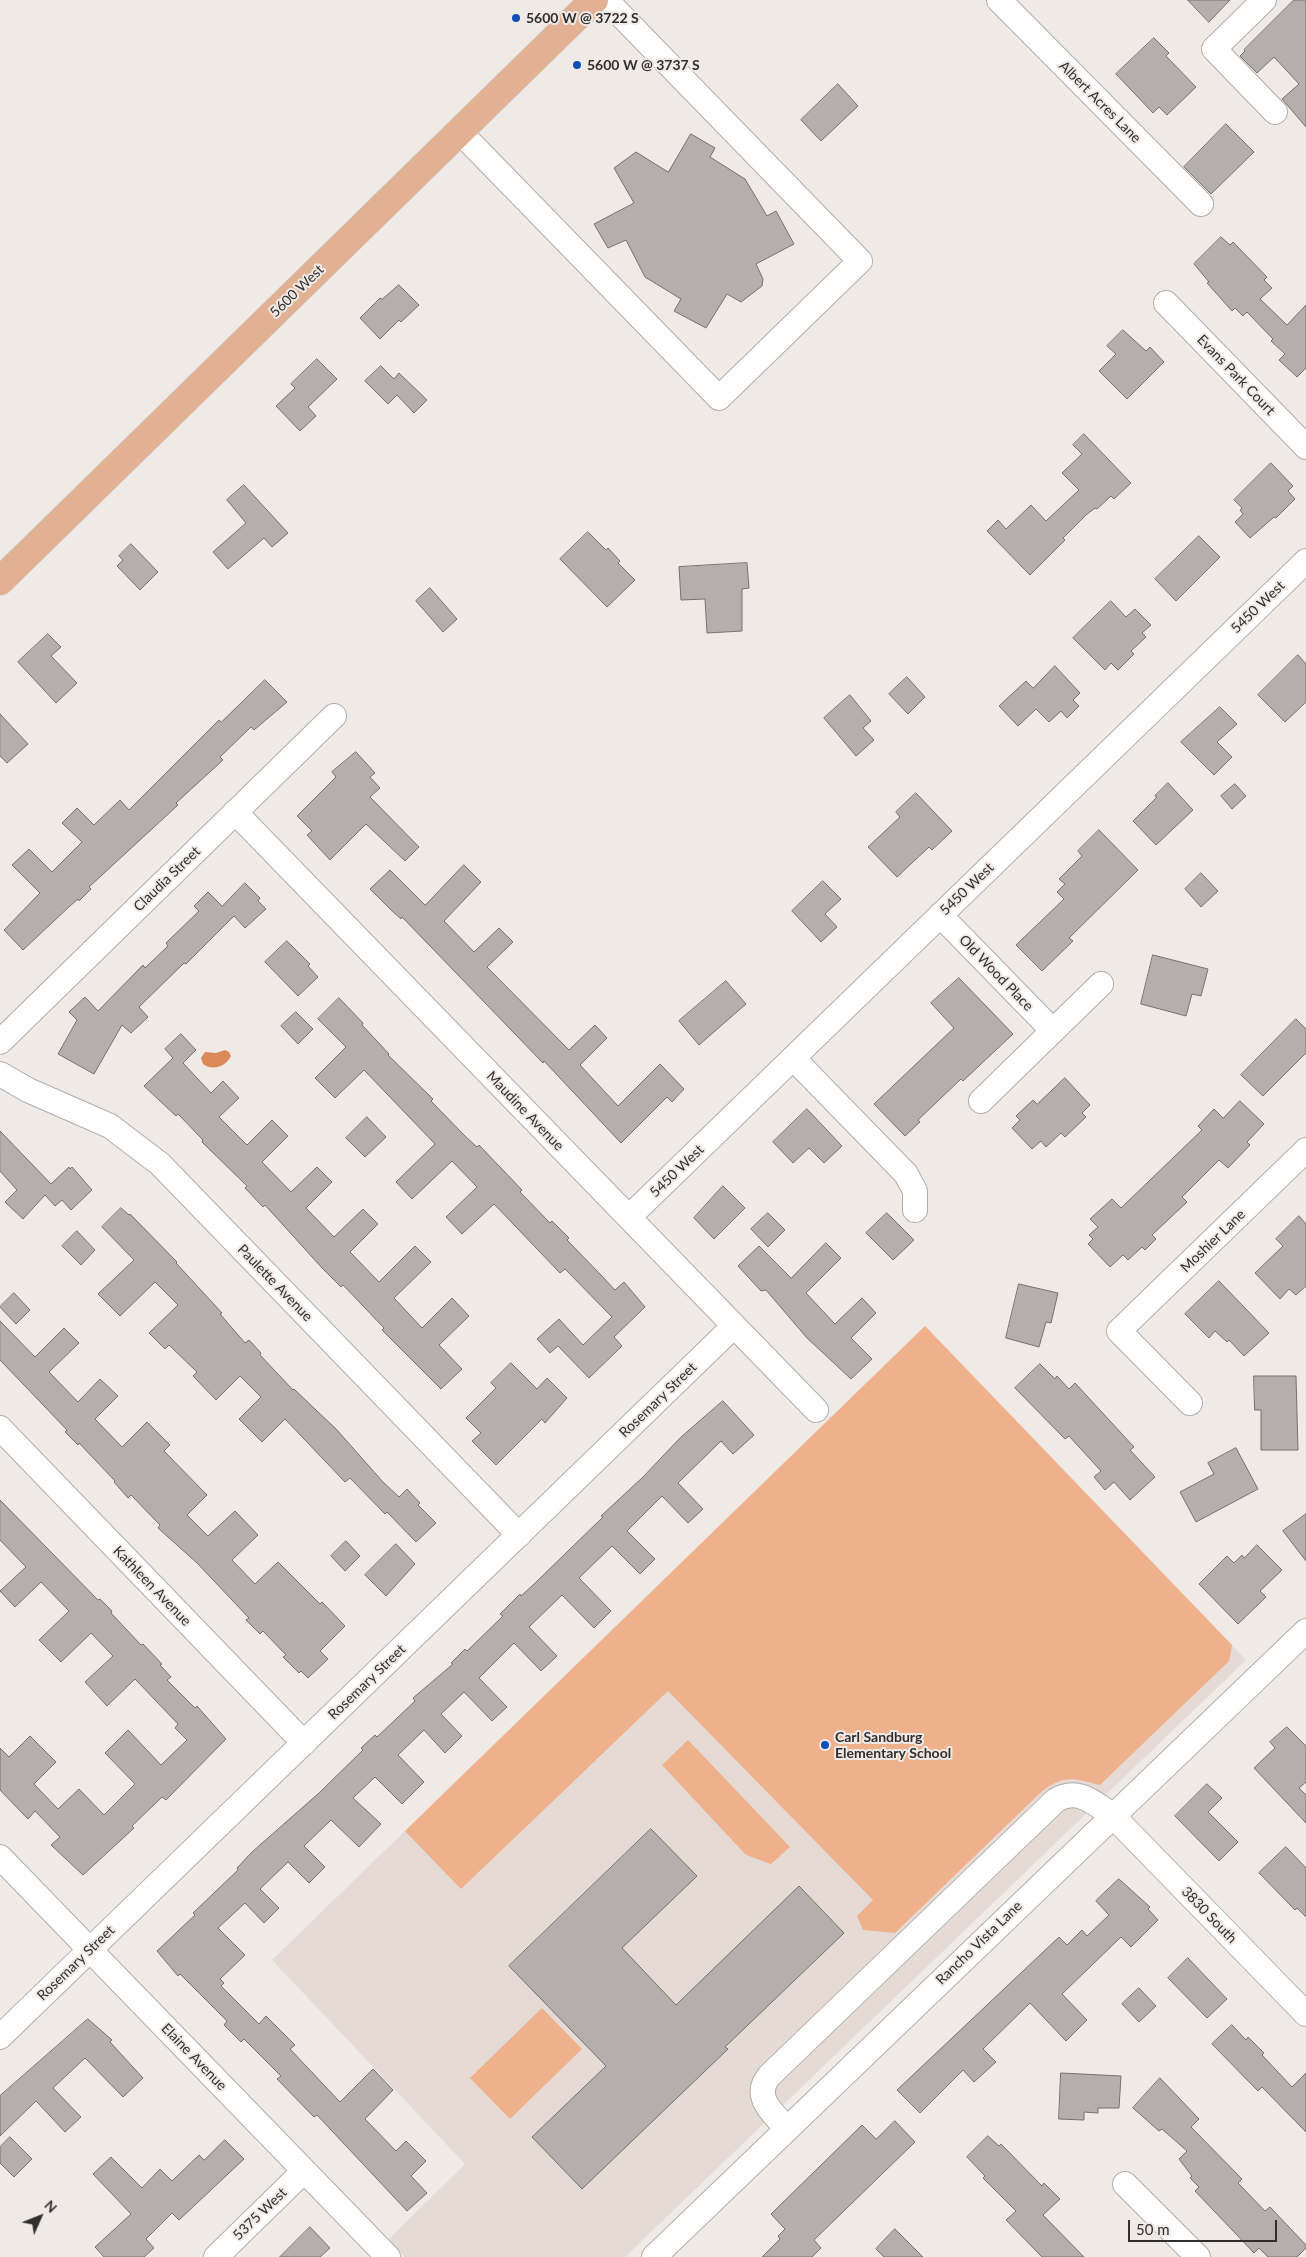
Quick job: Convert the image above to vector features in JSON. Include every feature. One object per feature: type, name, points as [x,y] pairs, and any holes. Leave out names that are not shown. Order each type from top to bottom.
[{"type":"main road","name":"5600 West","points":[[0,581],[594,0]]},
{"type":"street","points":[[460,132],[719,398],[860,261],[606,0]]},
{"type":"street","name":"Albert Acres Lane","points":[[999,0],[1201,204]]},
{"type":"street","points":[[1264,0],[1214,49],[1275,112]]},
{"type":"street","name":"Evans Park Court","points":[[1166,303],[1306,447]]},
{"type":"street","name":"5450 West","points":[[629,1218],[1306,561]]},
{"type":"street","name":"Claudia Street","points":[[0,1042],[334,716]]},
{"type":"street","name":"Maudine Avenue","points":[[235,812],[816,1410]]},
{"type":"street","name":"Old Wood Place","points":[[940,915],[1053,1031]]},
{"type":"street","points":[[981,1101],[1101,984]]},
{"type":"street","points":[[793,1058],[906,1174],[915,1191],[915,1210]]},
{"type":"street","name":"Paulette Avenue","points":[[0,1074],[28,1090],[110,1126],[160,1164],[519,1535]]},
{"type":"street","name":"Moshier Lane","points":[[1190,1403],[1119,1331],[1306,1150]]},
{"type":"street","name":"Rosemary Street","points":[[0,2037],[734,1326]]},
{"type":"street","name":"Kathleen Avenue","points":[[0,1428],[304,1743]]},
{"type":"street","name":"Rancho Vista Lane","points":[[654,2257],[1112,1815],[1306,1631]]},
{"type":"street","name":"3830 South","points":[[787,2129],[765,2104],[762,2092],[766,2080],[1056,1800],[1071,1794],[1079,1795],[1112,1815],[1306,2014]]},
{"type":"street","name":"Elaine Avenue","points":[[0,1858],[388,2257]]},
{"type":"street","name":"5375 West","points":[[216,2257],[304,2171]]},
{"type":"street","points":[[1125,2184],[1198,2257]]},
{"type":"shaded area","points":[[225,1050],[231,1056],[226,1063],[218,1067],[210,1067],[203,1064],[201,1058],[205,1052],[216,1053]]},
{"type":"shaded area","name":"Carl Sandburg Elementary School","points":[[925,1326],[1246,1660],[625,2257],[405,2257],[388,2240],[465,2164],[272,1960]]},
{"type":"shaded area","points":[[925,1326],[1232,1645],[1229,1661],[1100,1785],[1068,1779],[1055,1783],[1040,1793],[895,1933],[863,1930],[857,1916],[873,1900],[668,1691],[461,1889],[405,1831]]},
{"type":"shaded area","points":[[688,1740],[790,1847],[771,1864],[746,1855],[662,1765]]},
{"type":"shaded area","points":[[542,2008],[582,2049],[510,2119],[470,2078]]},
{"type":"building","points":[[1188,0],[1230,0],[1209,22]]},
{"type":"building","points":[[1294,0],[1306,0],[1306,127],[1282,99],[1299,84],[1274,57],[1257,73],[1240,56]]},
{"type":"building","points":[[1154,38],[1169,53],[1166,56],[1196,87],[1167,115],[1159,107],[1153,113],[1116,74]]},
{"type":"building","points":[[838,84],[858,106],[821,141],[801,120]]},
{"type":"building","points":[[1226,124],[1254,152],[1211,194],[1184,167]]},
{"type":"building","points":[[691,134],[715,148],[710,157],[745,179],[767,216],[776,211],[794,244],[756,264],[763,279],[762,286],[741,302],[727,294],[706,328],[674,311],[681,299],[645,277],[626,240],[608,248],[594,224],[634,203],[614,168],[636,152],[668,172]]},
{"type":"building","points":[[1221,237],[1230,245],[1233,242],[1267,277],[1264,280],[1272,288],[1260,299],[1287,325],[1306,305],[1306,368],[1297,377],[1279,360],[1285,354],[1271,341],[1273,339],[1247,312],[1243,316],[1235,308],[1232,311],[1207,283],[1209,282],[1194,264]]},
{"type":"building","points":[[399,285],[419,305],[401,322],[399,320],[380,339],[360,318],[380,298],[382,299]]},
{"type":"building","points":[[1123,330],[1146,351],[1150,347],[1164,362],[1127,399],[1099,371],[1116,354],[1107,346]]},
{"type":"building","points":[[317,359],[337,379],[308,407],[316,416],[300,431],[276,406],[295,388],[291,384]]},
{"type":"building","points":[[381,366],[394,379],[399,373],[427,400],[414,413],[397,395],[388,404],[365,381]]},
{"type":"building","points":[[1084,434],[1131,483],[1114,499],[1111,496],[1097,509],[1095,508],[1086,515],[1063,538],[1065,540],[1030,575],[987,531],[998,520],[1006,529],[1031,505],[1046,521],[1079,490],[1062,473],[1082,454],[1073,445]]},
{"type":"building","points":[[1271,463],[1293,486],[1288,491],[1295,499],[1276,518],[1274,517],[1250,538],[1235,522],[1243,514],[1240,510],[1242,508],[1234,500]]},
{"type":"building","points":[[244,485],[288,533],[272,547],[264,538],[228,569],[213,552],[246,523],[227,500]]},
{"type":"building","points":[[588,532],[606,550],[608,548],[620,561],[618,563],[635,580],[607,607],[560,559]]},
{"type":"building","points":[[1199,536],[1220,557],[1176,601],[1155,579]]},
{"type":"building","points":[[131,544],[158,572],[140,590],[117,566],[123,560],[119,556]]},
{"type":"building","points":[[747,563],[749,588],[742,589],[742,631],[707,633],[705,599],[681,600],[679,567]]},
{"type":"building","points":[[430,588],[457,619],[443,632],[416,601]]},
{"type":"building","points":[[1111,601],[1126,617],[1135,609],[1151,625],[1142,633],[1146,637],[1131,651],[1134,654],[1118,670],[1111,663],[1105,670],[1073,638]]},
{"type":"building","points":[[48,634],[61,647],[51,656],[77,683],[56,703],[18,662]]},
{"type":"building","points":[[1298,655],[1306,664],[1306,702],[1285,722],[1258,695]]},
{"type":"building","points":[[1055,666],[1080,693],[1073,700],[1079,706],[1067,718],[1061,711],[1049,722],[1036,709],[1018,726],[999,706],[1026,681],[1033,688]]},
{"type":"building","points":[[907,677],[925,697],[908,714],[889,694]]},
{"type":"building","points":[[265,680],[287,702],[254,730],[251,727],[220,757],[223,760],[176,803],[178,805],[89,887],[91,889],[79,901],[78,899],[23,950],[4,930],[40,893],[12,865],[29,849],[52,872],[82,842],[62,823],[77,808],[94,825],[120,800],[129,810],[219,720],[221,722]]},
{"type":"building","points":[[850,695],[871,721],[863,728],[874,740],[856,756],[824,718]]},
{"type":"building","points":[[1220,707],[1237,724],[1217,742],[1232,757],[1214,775],[1181,742]]},
{"type":"building","points":[[0,714],[28,744],[7,763],[0,756]]},
{"type":"building","points":[[356,752],[375,773],[370,777],[380,788],[370,797],[419,847],[405,861],[366,824],[330,860],[307,835],[312,831],[297,816],[336,777],[332,772]]},
{"type":"building","points":[[1168,783],[1193,810],[1156,845],[1133,821]]},
{"type":"building","points":[[1235,784],[1246,796],[1232,809],[1221,796]]},
{"type":"building","points":[[916,793],[952,831],[932,850],[929,847],[897,877],[868,847],[900,817],[896,812]]},
{"type":"building","points":[[1099,830],[1138,870],[1069,938],[1073,941],[1042,971],[1016,945],[1064,899],[1057,892],[1065,884],[1059,879],[1082,856],[1078,851]]},
{"type":"building","points":[[464,865],[481,882],[444,921],[474,952],[499,928],[513,942],[487,967],[569,1050],[595,1025],[607,1038],[580,1065],[618,1106],[660,1064],[684,1089],[672,1102],[667,1097],[621,1143],[544,1061],[543,1063],[402,917],[401,919],[370,889],[390,870],[425,905]]},
{"type":"building","points":[[1201,873],[1218,891],[1201,907],[1185,889]]},
{"type":"building","points":[[823,881],[841,899],[825,914],[837,927],[821,942],[792,911]]},
{"type":"building","points":[[245,883],[260,898],[258,901],[266,909],[245,928],[234,916],[186,964],[184,963],[139,1007],[148,1017],[131,1033],[122,1025],[94,1074],[58,1054],[77,1020],[69,1012],[85,997],[98,1011],[143,965],[145,968],[168,946],[166,943],[199,911],[194,906],[208,892],[222,906]]},
{"type":"building","points":[[287,941],[310,964],[308,966],[318,977],[298,996],[265,962]]},
{"type":"building","points":[[1153,955],[1208,969],[1201,996],[1192,994],[1186,1016],[1141,1004]]},
{"type":"building","points":[[959,978],[1013,1034],[963,1081],[961,1079],[918,1120],[920,1122],[905,1136],[874,1104],[954,1028],[931,1003]]},
{"type":"building","points":[[726,981],[746,1004],[699,1045],[679,1021]]},
{"type":"building","points":[[339,998],[363,1023],[362,1025],[388,1055],[433,1099],[431,1101],[466,1137],[477,1147],[479,1145],[522,1190],[520,1192],[550,1223],[552,1221],[569,1238],[567,1240],[615,1290],[624,1282],[645,1307],[614,1337],[622,1346],[589,1378],[558,1346],[550,1353],[537,1339],[559,1319],[583,1345],[612,1317],[565,1269],[560,1273],[494,1204],[462,1234],[446,1217],[477,1187],[452,1161],[412,1199],[396,1182],[435,1144],[364,1070],[335,1098],[315,1078],[346,1047],[318,1019]]},
{"type":"building","points":[[296,1012],[313,1029],[298,1044],[281,1026]]},
{"type":"building","points":[[1296,1019],[1306,1029],[1306,1053],[1263,1096],[1241,1075]]},
{"type":"building","points":[[181,1034],[196,1050],[183,1063],[211,1093],[223,1081],[239,1098],[219,1117],[247,1145],[272,1120],[288,1136],[262,1162],[291,1192],[317,1167],[332,1182],[306,1208],[334,1237],[363,1209],[378,1224],[350,1252],[379,1282],[415,1246],[431,1262],[394,1298],[422,1328],[452,1298],[469,1316],[439,1345],[462,1369],[441,1389],[382,1330],[384,1328],[343,1285],[341,1287],[322,1268],[265,1205],[263,1207],[245,1188],[247,1186],[202,1142],[203,1140],[178,1114],[176,1116],[144,1086],[173,1058],[165,1049]]},
{"type":"building","points":[[1065,1078],[1090,1105],[1082,1113],[1086,1117],[1065,1137],[1061,1133],[1046,1147],[1041,1141],[1032,1149],[1012,1128],[1020,1120],[1016,1116],[1033,1100],[1037,1104]]},
{"type":"building","points":[[1240,1101],[1264,1124],[1247,1142],[1250,1145],[1228,1168],[1219,1160],[1182,1197],[1187,1202],[1152,1235],[1156,1239],[1145,1250],[1142,1247],[1128,1260],[1123,1255],[1110,1267],[1088,1244],[1093,1239],[1089,1235],[1098,1227],[1090,1219],[1112,1199],[1121,1208],[1202,1130],[1198,1126],[1214,1109],[1223,1118]]},
{"type":"building","points":[[807,1109],[842,1146],[824,1163],[809,1148],[793,1163],[773,1142]]},
{"type":"building","points":[[367,1117],[386,1137],[365,1157],[346,1138]]},
{"type":"building","points":[[0,1131],[51,1184],[69,1167],[70,1169],[72,1167],[92,1190],[71,1210],[62,1200],[55,1206],[45,1195],[23,1219],[5,1202],[17,1190],[0,1171]]},
{"type":"building","points":[[723,1186],[745,1208],[714,1239],[694,1218]]},
{"type":"building","points":[[121,1208],[130,1214],[177,1262],[222,1313],[220,1314],[245,1343],[249,1340],[261,1353],[260,1355],[293,1390],[337,1430],[383,1482],[399,1497],[407,1489],[420,1503],[418,1505],[436,1523],[416,1542],[350,1478],[345,1482],[285,1419],[262,1442],[239,1419],[261,1397],[240,1376],[216,1400],[193,1376],[197,1372],[169,1345],[165,1349],[149,1333],[178,1305],[155,1282],[120,1316],[98,1294],[134,1260],[102,1227]]},
{"type":"building","points":[[768,1213],[785,1230],[768,1247],[751,1229]]},
{"type":"building","points":[[887,1213],[914,1240],[893,1260],[866,1233]]},
{"type":"building","points":[[1299,1216],[1306,1224],[1306,1286],[1296,1295],[1289,1289],[1280,1299],[1255,1273],[1283,1246],[1276,1239]]},
{"type":"building","points":[[77,1231],[95,1250],[81,1265],[62,1246]]},
{"type":"building","points":[[826,1243],[841,1258],[806,1293],[835,1324],[862,1298],[876,1313],[851,1338],[872,1359],[851,1379],[807,1338],[766,1290],[761,1291],[738,1266],[759,1246],[791,1278]]},
{"type":"building","points":[[1219,1281],[1269,1333],[1244,1356],[1229,1340],[1227,1342],[1215,1331],[1209,1338],[1185,1314]]},
{"type":"building","points":[[1019,1284],[1058,1293],[1051,1323],[1046,1322],[1039,1347],[1006,1338]]},
{"type":"building","points":[[14,1293],[30,1310],[16,1324],[0,1307]]},
{"type":"building","points":[[0,1321],[35,1357],[64,1328],[79,1343],[49,1372],[78,1402],[100,1379],[118,1396],[95,1419],[122,1447],[147,1422],[170,1445],[164,1451],[207,1495],[187,1515],[208,1536],[235,1511],[258,1535],[232,1560],[255,1584],[278,1562],[345,1626],[320,1651],[328,1659],[308,1678],[301,1671],[299,1673],[283,1657],[286,1655],[263,1631],[260,1634],[246,1620],[249,1618],[197,1563],[158,1528],[160,1525],[131,1495],[128,1498],[115,1481],[79,1443],[78,1445],[65,1432],[67,1430],[0,1360]]},
{"type":"building","points":[[511,1363],[537,1389],[547,1378],[567,1398],[545,1423],[542,1419],[496,1465],[472,1441],[481,1433],[466,1418],[496,1388],[491,1383]]},
{"type":"building","points":[[1040,1364],[1055,1379],[1057,1376],[1069,1389],[1075,1383],[1134,1447],[1130,1450],[1155,1477],[1130,1500],[1114,1482],[1105,1490],[1094,1477],[1101,1471],[1069,1436],[1065,1439],[1015,1388]]},
{"type":"building","points":[[1254,1376],[1296,1376],[1298,1450],[1261,1450],[1261,1410],[1255,1410]]},
{"type":"building","points":[[723,1401],[754,1435],[733,1454],[721,1441],[678,1483],[703,1509],[688,1523],[662,1496],[627,1531],[655,1559],[640,1574],[612,1546],[579,1578],[611,1611],[594,1628],[562,1595],[529,1627],[557,1656],[541,1671],[514,1643],[479,1678],[507,1707],[492,1721],[464,1692],[441,1714],[462,1736],[445,1753],[424,1730],[398,1755],[424,1782],[402,1804],[375,1777],[353,1798],[381,1824],[359,1847],[331,1820],[304,1846],[325,1867],[309,1883],[288,1862],[260,1889],[279,1908],[264,1923],[245,1903],[218,1928],[245,1955],[220,1979],[224,1983],[221,1986],[259,2024],[266,2016],[295,2045],[290,2049],[340,2102],[373,2069],[393,2090],[365,2119],[396,2151],[406,2141],[426,2161],[411,2176],[427,2193],[407,2211],[317,2115],[314,2117],[277,2079],[281,2076],[244,2039],[241,2042],[224,2025],[227,2021],[180,1974],[178,1976],[157,1951],[195,1915],[193,1913],[238,1870],[237,1868],[252,1852],[319,1793],[363,1750],[361,1748],[375,1735],[377,1737],[415,1701],[413,1698],[453,1664],[451,1663],[465,1649],[467,1651],[503,1616],[500,1614],[520,1594],[521,1596],[533,1585],[603,1517],[601,1516],[643,1477],[680,1438]]},
{"type":"building","points":[[1236,1448],[1258,1489],[1196,1522],[1180,1492],[1214,1474],[1208,1463]]},
{"type":"building","points":[[0,1500],[98,1600],[100,1599],[112,1611],[111,1613],[141,1645],[143,1644],[162,1664],[160,1665],[171,1677],[167,1680],[195,1708],[197,1706],[226,1739],[166,1800],[162,1797],[132,1826],[134,1828],[83,1875],[51,1845],[60,1837],[35,1811],[28,1819],[0,1790],[0,1748],[9,1757],[30,1736],[56,1762],[34,1784],[58,1809],[79,1789],[104,1815],[135,1784],[105,1753],[128,1730],[161,1765],[187,1740],[175,1728],[178,1724],[135,1679],[107,1706],[85,1682],[113,1656],[91,1633],[61,1662],[39,1640],[69,1611],[41,1582],[15,1607],[0,1591],[26,1567],[0,1540]]},
{"type":"building","points":[[1306,1514],[1306,1561],[1283,1531]]},
{"type":"building","points":[[346,1541],[360,1556],[345,1571],[331,1556]]},
{"type":"building","points":[[396,1544],[415,1564],[386,1596],[365,1575]]},
{"type":"building","points":[[1257,1545],[1282,1570],[1260,1591],[1266,1597],[1238,1624],[1199,1584],[1227,1556],[1234,1563],[1242,1555],[1244,1558]]},
{"type":"building","points":[[1287,1727],[1306,1746],[1306,1782],[1299,1788],[1306,1795],[1306,1823],[1254,1768],[1275,1748],[1270,1742]]},
{"type":"building","points":[[1207,1784],[1222,1798],[1208,1812],[1238,1842],[1219,1861],[1175,1816]]},
{"type":"building","points":[[651,1829],[697,1876],[622,1948],[676,2005],[799,1886],[844,1933],[725,2047],[728,2049],[582,2189],[532,2137],[606,2066],[509,1966]]},
{"type":"building","points":[[1286,1847],[1306,1868],[1306,1917],[1297,1908],[1295,1910],[1259,1873]]},
{"type":"building","points":[[1119,1879],[1150,1907],[1148,1909],[1158,1920],[1131,1947],[1121,1937],[1062,1994],[1087,2020],[1066,2041],[1030,2003],[983,2049],[996,2062],[974,2082],[963,2070],[920,2113],[897,2090],[1059,1937],[1067,1945],[1082,1930],[1087,1936],[1109,1915],[1096,1901]]},
{"type":"building","points":[[1188,1958],[1227,1999],[1207,2018],[1168,1978]]},
{"type":"building","points":[[1139,1988],[1156,2006],[1139,2022],[1122,2004]]},
{"type":"building","points":[[88,2019],[112,2040],[110,2042],[143,2078],[123,2097],[85,2058],[53,2088],[81,2117],[65,2132],[36,2101],[0,2136],[0,2096]]},
{"type":"building","points":[[1232,2025],[1246,2040],[1248,2037],[1264,2053],[1262,2055],[1292,2087],[1306,2073],[1306,2132],[1262,2087],[1258,2091],[1212,2044]]},
{"type":"building","points":[[1061,2073],[1121,2076],[1119,2108],[1098,2108],[1098,2113],[1084,2112],[1084,2120],[1059,2119]]},
{"type":"building","points":[[1160,2078],[1199,2119],[1191,2127],[1242,2179],[1238,2183],[1265,2211],[1270,2207],[1306,2245],[1306,2248],[1297,2257],[1268,2257],[1259,2248],[1254,2253],[1195,2191],[1199,2187],[1190,2178],[1192,2176],[1179,2159],[1187,2151],[1162,2129],[1159,2131],[1133,2108]]},
{"type":"building","points":[[895,2121],[915,2142],[814,2240],[821,2248],[812,2257],[762,2257],[780,2239],[778,2236],[785,2229],[771,2214],[862,2125],[876,2139]]},
{"type":"building","points":[[988,2136],[999,2146],[1001,2144],[1042,2186],[1044,2183],[1060,2199],[1043,2215],[1084,2257],[1042,2257],[1006,2220],[1016,2211],[983,2178],[985,2176],[967,2157]]},
{"type":"building","points":[[10,2137],[32,2159],[14,2177],[0,2163],[0,2147]]},
{"type":"building","points":[[225,2140],[244,2159],[179,2220],[172,2213],[146,2239],[154,2248],[144,2257],[104,2257],[95,2247],[131,2214],[93,2174],[111,2157],[142,2188],[160,2169],[172,2181],[199,2155],[204,2160]]},
{"type":"building","points":[[310,2227],[330,2248],[320,2257],[280,2257]]},
{"type":"building","points":[[895,2229],[923,2257],[884,2257],[876,2249]]},
{"type":"place","name":"5600 W @ 3722 S","points":[[516,18]]},
{"type":"place","name":"5600 W @ 3737 S","points":[[577,65]]},
{"type":"place","name":"Carl Sandburg Elementary School","points":[[825,1745]]}]
